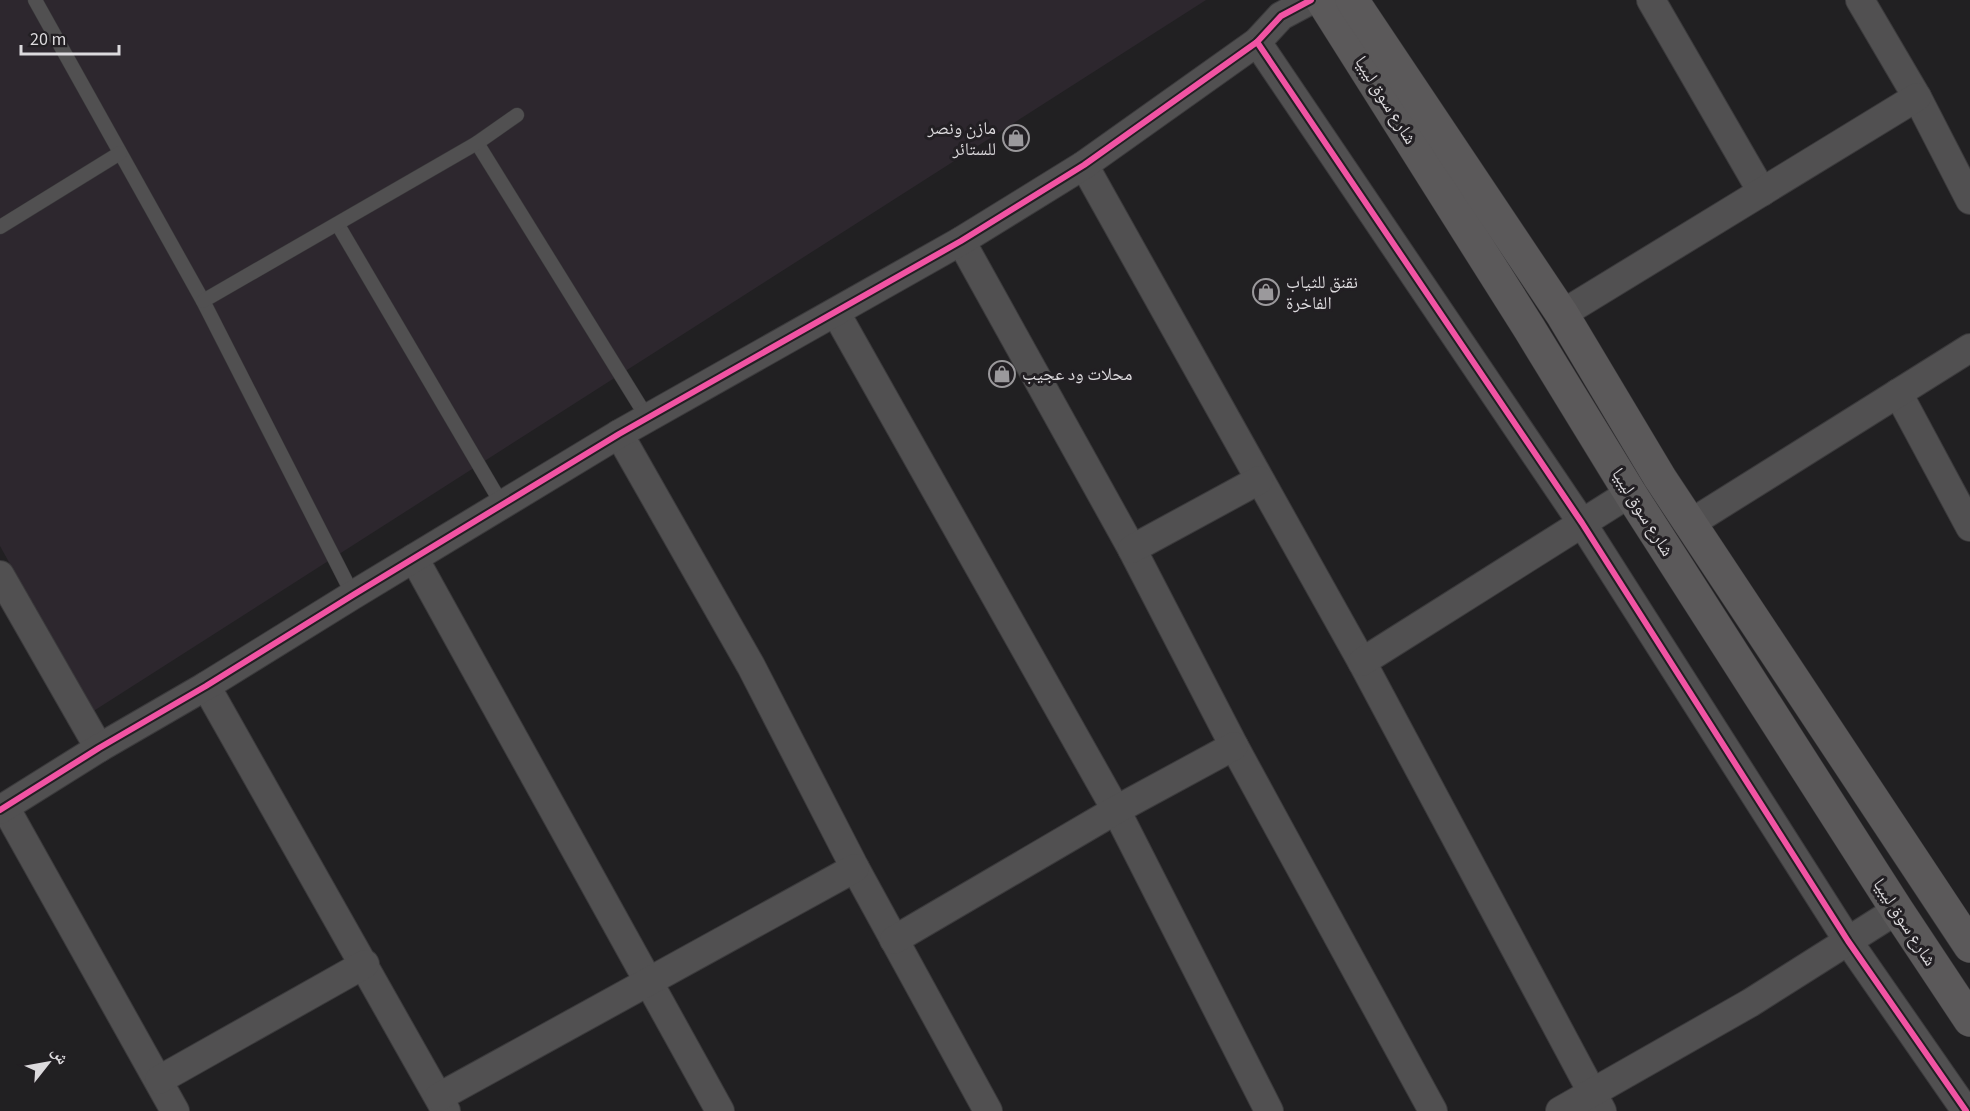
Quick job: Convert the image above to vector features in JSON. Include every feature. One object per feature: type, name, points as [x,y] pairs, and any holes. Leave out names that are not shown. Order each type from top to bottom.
[{"type":"main road","name":"شارع سوق ليبيا","points":[[1322,0],[1529,328],[1629,493],[1970,1020]]},
{"type":"main road","name":"شارع سوق ليبيا","points":[[1352,0],[1562,314],[1660,478],[1964,926]]},
{"type":"street","points":[[175,1111],[2,808],[619,435],[961,241],[1083,165],[1257,42],[1283,8],[1311,0]]},
{"type":"street","points":[[1651,0],[1762,192]]},
{"type":"street","points":[[1860,0],[1917,97],[1970,200]]},
{"type":"street","points":[[1257,42],[1582,523],[1848,941],[1966,1111]]},
{"type":"street","points":[[1562,314],[1917,97]]},
{"type":"street","points":[[1083,165],[1362,662],[1597,1102]]},
{"type":"street","points":[[961,241],[1132,549],[1233,746],[1433,1111]]},
{"type":"street","points":[[836,313],[1116,810],[1269,1111]]},
{"type":"street","points":[[1691,523],[1970,348]]},
{"type":"street","points":[[1898,393],[1970,527]]},
{"type":"street","points":[[619,435],[751,666],[855,868],[988,1111]]},
{"type":"street","points":[[1132,549],[1259,480]]},
{"type":"street","points":[[1362,662],[1629,493]]},
{"type":"street","points":[[414,558],[720,1111]]},
{"type":"street","points":[[0,575],[99,748]]},
{"type":"street","points":[[206,686],[443,1104],[648,982],[855,868]]},
{"type":"street","points":[[894,940],[1116,810],[1233,746]]},
{"type":"street","points":[[1560,1111],[1597,1102],[1897,910]]},
{"type":"street","points":[[159,1080],[365,964]]},
{"type":"lane","points":[[35,0],[203,301],[353,595]]},
{"type":"lane","points":[[203,301],[338,225],[477,143],[517,116]]},
{"type":"lane","points":[[477,143],[648,419]]},
{"type":"lane","points":[[0,227],[120,153]]},
{"type":"lane","points":[[338,225],[503,506]]},
{"type":"shaded area","points":[[0,0],[1206,0],[92,712],[0,546]]},
{"type":"cycle path","points":[[0,810],[619,434],[961,241],[1084,165],[1257,42],[1281,16],[1311,0]]},
{"type":"cycle path","points":[[1257,42],[1582,523],[1848,941],[1966,1111]]},
{"type":"place","name":"مازن ونصر للستائر","points":[[1016,138]]},
{"type":"place","name":"نقنق للثياب الفاخرة","points":[[1266,292]]},
{"type":"place","name":"محلات ود عجيب","points":[[1002,374]]}]
